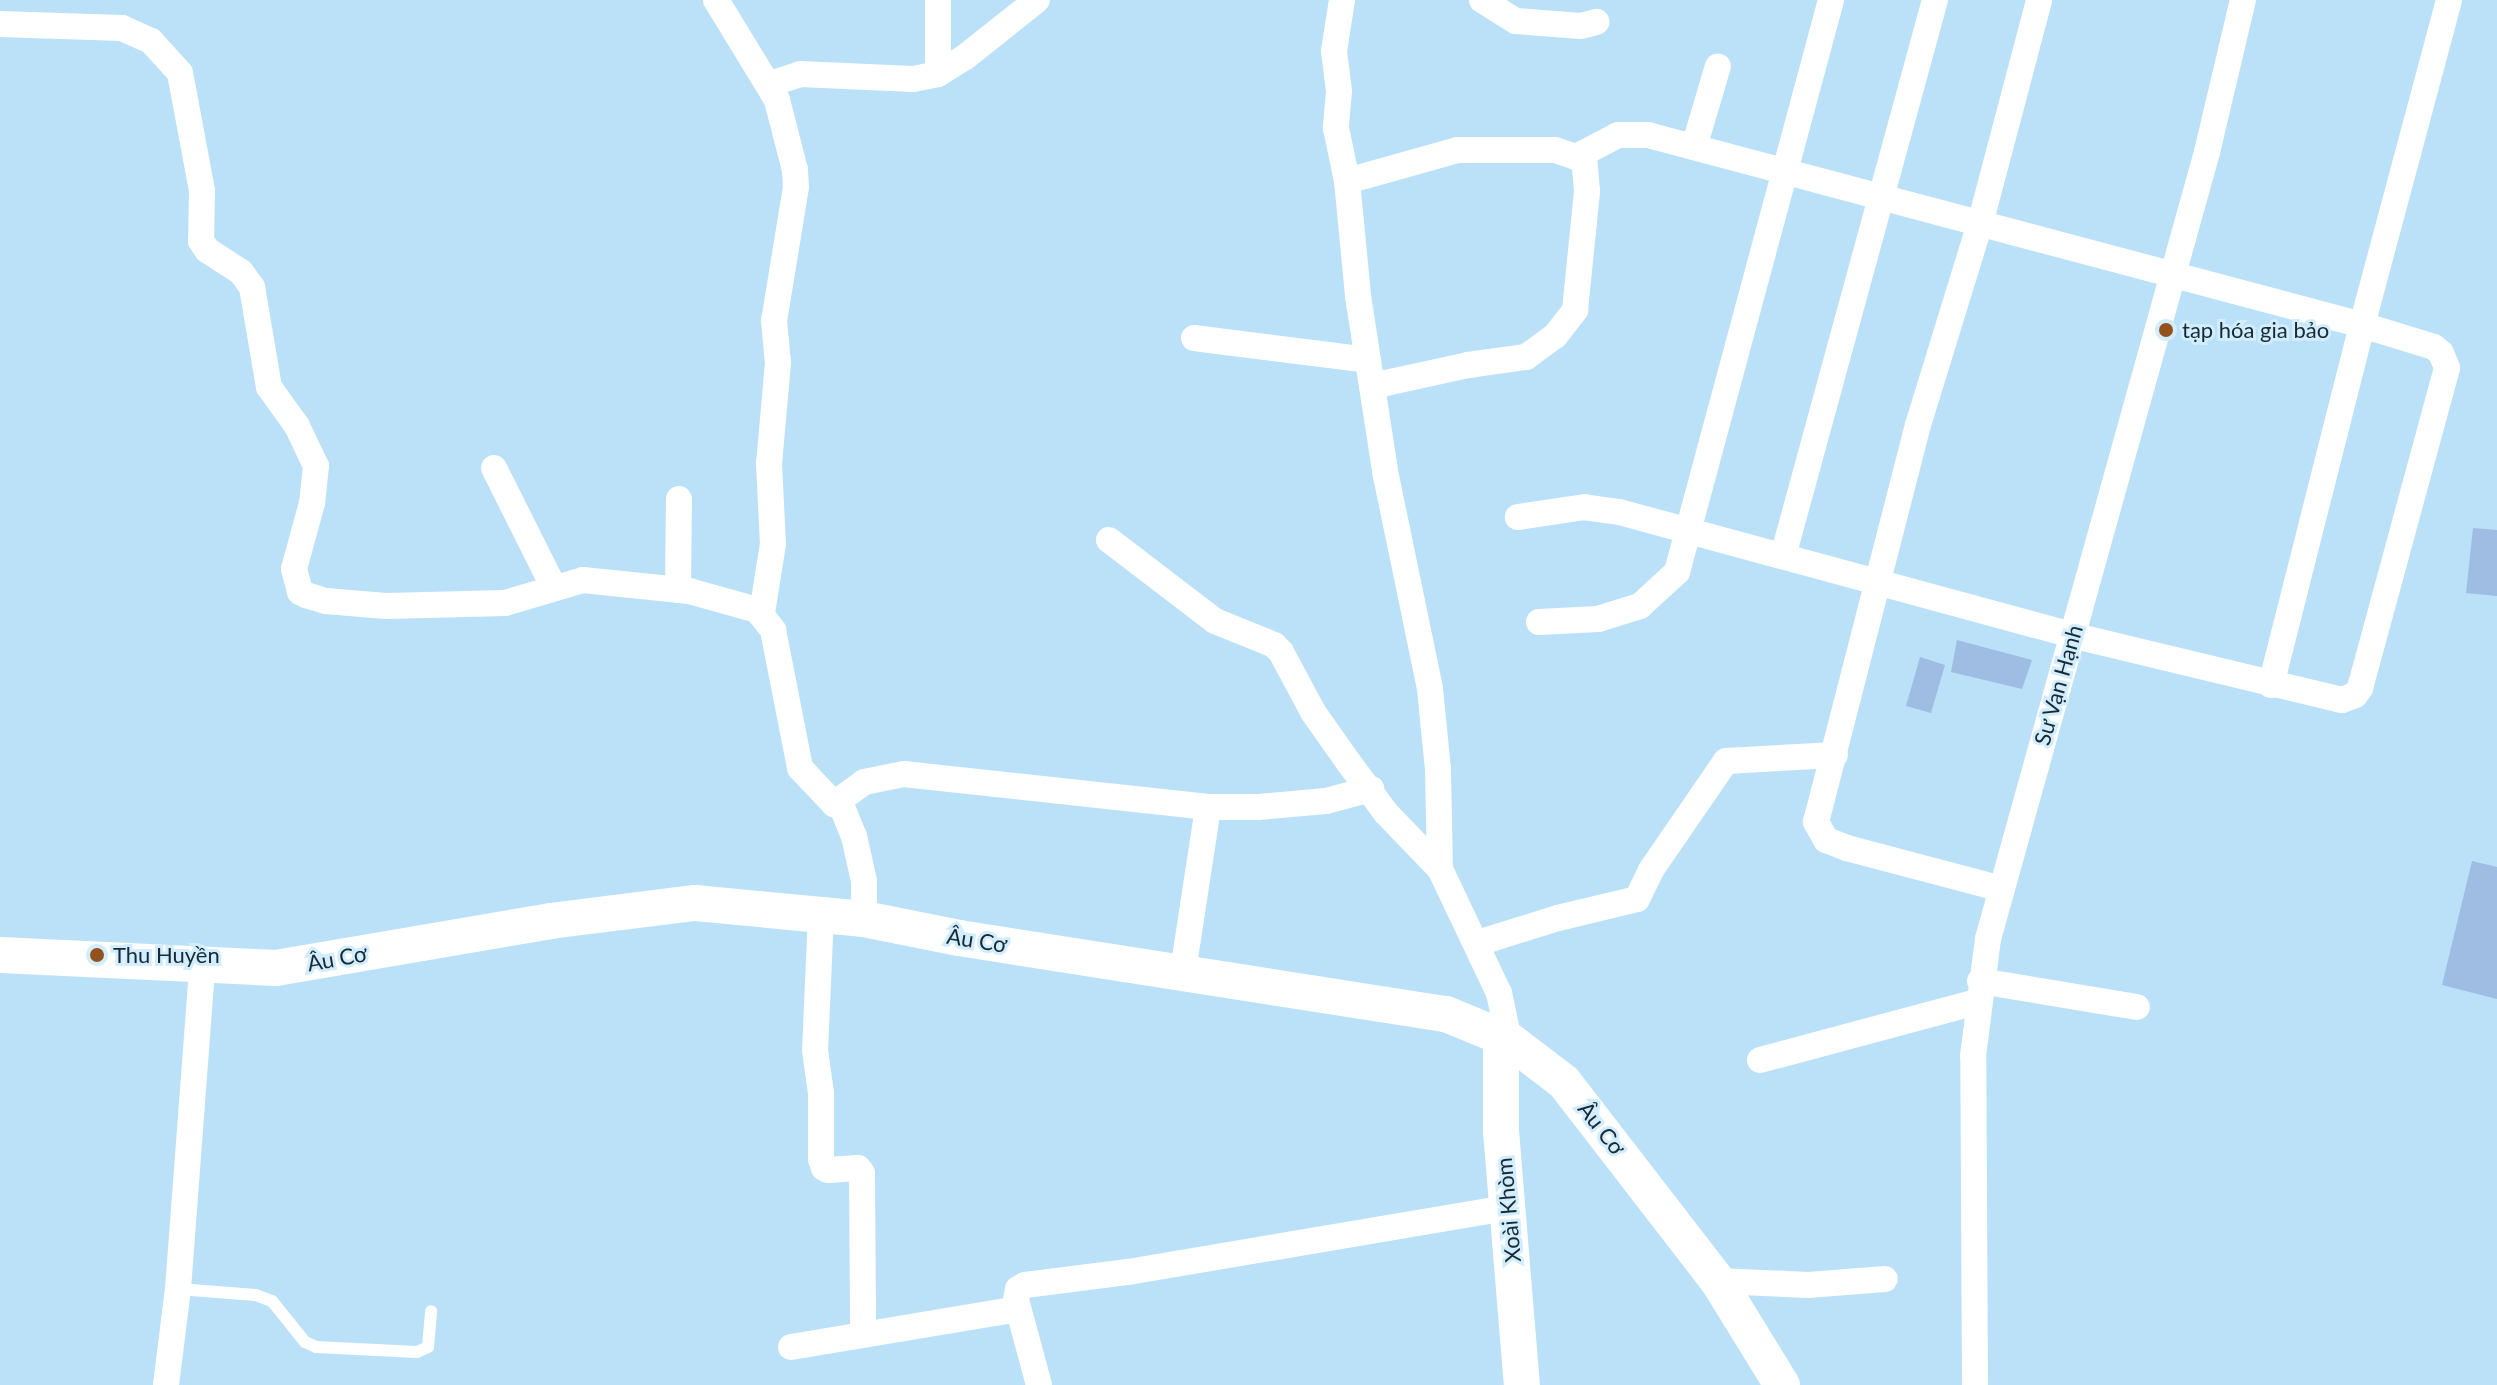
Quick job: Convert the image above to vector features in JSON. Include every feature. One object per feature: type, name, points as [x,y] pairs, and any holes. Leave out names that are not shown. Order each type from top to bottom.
[{"type":"main road","name":"Âu Cơ","points":[[0,955],[202,967],[299,965],[550,921],[671,904],[741,906],[864,919],[959,938],[1446,1014],[1505,1037],[1545,1064],[1573,1092],[1718,1281],[1782,1385]]},
{"type":"main road","name":"Xoài Khòm","points":[[1505,1037],[1501,1119],[1522,1385]]},
{"type":"street","points":[[716,0],[770,84],[784,122],[796,187],[774,321],[778,363],[769,463],[773,544],[762,613]]},
{"type":"street","points":[[938,0],[938,74]]},
{"type":"street","points":[[770,84],[800,74],[913,79],[938,74],[964,58],[1037,0]]},
{"type":"street","points":[[1342,0],[1333,59],[1339,91],[1336,128],[1347,181],[1370,373],[1390,495],[1430,689],[1438,769],[1440,869]]},
{"type":"street","points":[[1482,0],[1516,21],[1581,26],[1596,22]]},
{"type":"street","points":[[1539,622],[1598,619],[1640,606],[1677,572],[1831,0]]},
{"type":"street","points":[[1783,556],[1935,0]]},
{"type":"street","points":[[2002,889],[1826,840],[1816,822],[1918,425],[1980,224],[2039,0]]},
{"type":"street","name":"Sư Vạn Hạnh","points":[[1975,1385],[1973,1056],[1979,992],[2002,889],[2207,152],[2243,0]]},
{"type":"street","points":[[2271,685],[2362,325],[2449,0]]},
{"type":"street","points":[[0,24],[122,28],[151,41],[180,73],[202,191],[201,241],[207,250],[241,272],[252,287],[269,387],[297,426],[316,466],[312,503],[294,569],[300,592],[326,601],[397,606],[505,603],[583,580],[678,590],[736,603],[762,613],[773,630],[782,661],[800,768],[831,802],[840,802],[864,782],[904,774],[1208,807],[1258,807],[1326,801],[1371,789]]},
{"type":"street","points":[[1694,147],[1718,66]]},
{"type":"street","points":[[1347,181],[1420,158],[1470,148],[1555,150],[1576,157],[1604,139],[1625,134],[1648,135],[1783,174],[2362,325],[2434,347],[2441,353],[2447,368],[2360,688],[2355,695],[2342,700],[2072,635],[1619,512],[1585,507],[1518,517]]},
{"type":"street","points":[[1194,338],[1370,373],[1526,357],[1555,336],[1575,310],[1587,191],[1584,154]]},
{"type":"street","points":[[494,468],[554,588]]},
{"type":"street","points":[[678,590],[679,499]]},
{"type":"street","points":[[1109,540],[1202,612],[1281,652],[1313,712],[1386,813],[1440,869],[1478,943],[1499,993],[1505,1037]]},
{"type":"street","points":[[1478,943],[1558,918],[1637,899],[1651,870],[1726,761],[1835,755]]},
{"type":"street","points":[[840,802],[854,836],[864,881],[864,919]]},
{"type":"street","points":[[1183,971],[1208,807]]},
{"type":"street","points":[[821,914],[815,1050],[821,1093],[821,1159],[828,1170],[858,1168],[862,1173],[863,1335]]},
{"type":"street","points":[[166,1385],[178,1289],[202,967]]},
{"type":"street","points":[[1760,1060],[1979,992],[2137,1007]]},
{"type":"street","points":[[1039,1385],[1018,1309],[1016,1293],[1025,1285],[1128,1272],[1508,1208]]},
{"type":"street","points":[[1718,1281],[1808,1285],[1885,1279]]},
{"type":"street","points":[[791,1347],[1018,1309]]},
{"type":"lane","points":[[178,1289],[256,1295],[272,1301],[305,1342],[316,1347],[417,1352],[428,1347],[431,1311]]},
{"type":"building","points":[[2473,528],[2497,530],[2497,596],[2466,593]]},
{"type":"building","points":[[1957,640],[2032,660],[2022,689],[1951,672]]},
{"type":"building","points":[[1920,657],[1945,665],[1931,713],[1906,706]]},
{"type":"building","points":[[2472,861],[2497,867],[2497,999],[2442,985]]},
{"type":"place","name":"tạp hóa gia bảo","points":[[2166,330]]},
{"type":"place","name":"Thu Huyền","points":[[97,955]]}]
